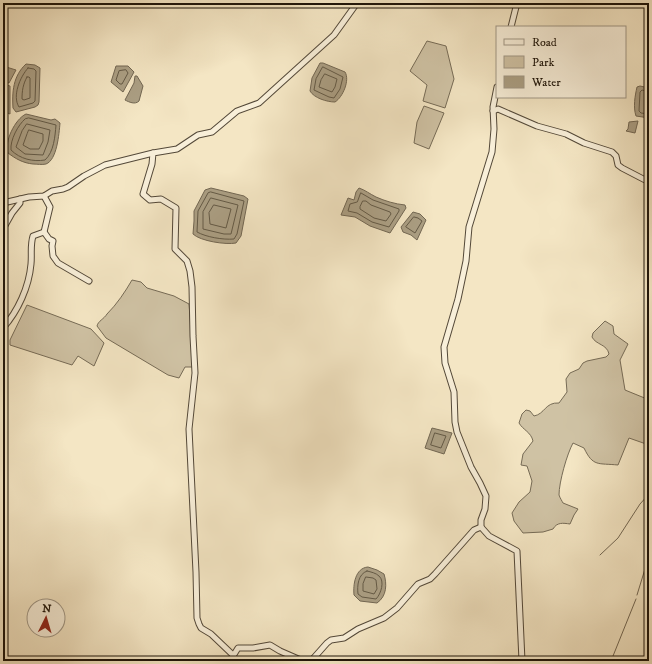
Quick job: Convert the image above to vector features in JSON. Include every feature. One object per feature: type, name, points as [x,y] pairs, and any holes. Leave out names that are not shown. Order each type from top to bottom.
[{"type":"street","points":[[3,203],[44,196],[52,190],[68,187],[84,176],[105,165],[153,153],[177,149],[198,135],[212,132],[237,112],[259,103],[334,35],[357,3]]},
{"type":"street","points":[[511,26],[517,3]]},
{"type":"street","points":[[496,91],[493,103],[494,138],[492,152],[470,227],[466,261],[458,299],[444,347],[445,363],[454,392],[455,422],[457,432],[470,467],[486,496],[481,527],[489,536],[517,552],[522,661]]},
{"type":"street","points":[[493,111],[498,109],[537,126],[566,134],[597,148],[612,152],[616,156],[618,164],[622,168],[649,182]]},
{"type":"street","points":[[153,153],[152,164],[143,194],[150,200],[161,199],[176,208],[175,249],[187,261],[192,287],[195,373],[188,430],[196,572],[197,618],[201,628],[211,634],[233,656]]},
{"type":"street","points":[[44,196],[50,207],[44,232],[49,239],[54,240],[52,246],[53,256],[58,264],[89,281]]},
{"type":"street","points":[[3,229],[12,213],[20,203],[20,199]]},
{"type":"street","points":[[3,328],[15,312],[24,290],[31,264],[30,244],[33,236],[44,232]]},
{"type":"street","points":[[311,661],[331,640],[344,638],[358,629],[384,618],[397,608],[418,584],[430,579],[435,574],[474,530],[481,527]]},
{"type":"street","points":[[230,661],[238,648],[253,648],[270,645],[303,661]]},
{"type":"green space","points":[[427,41],[446,46],[454,79],[445,108],[423,101],[427,85],[410,71]]},
{"type":"green space","points":[[424,106],[444,113],[429,149],[414,143],[417,122]]},
{"type":"green space","points":[[132,280],[141,282],[147,288],[174,296],[189,304],[194,367],[185,367],[179,378],[168,375],[106,338],[97,326],[124,293]]},
{"type":"green space","points":[[27,305],[91,329],[104,343],[94,366],[78,356],[72,365],[10,345],[10,340]]},
{"type":"green space","points":[[605,321],[613,326],[614,334],[628,344],[620,360],[625,390],[647,399],[649,395],[649,445],[629,438],[618,465],[597,463],[590,458],[584,448],[573,443],[564,468],[560,483],[559,495],[563,503],[578,509],[570,524],[558,524],[553,529],[543,532],[523,533],[514,521],[512,513],[519,502],[530,492],[532,481],[527,466],[521,465],[523,454],[533,441],[531,435],[519,423],[522,414],[526,410],[530,411],[534,416],[538,415],[551,404],[559,403],[567,392],[566,379],[570,373],[579,369],[583,363],[587,361],[606,357],[609,354],[604,346],[596,342],[592,337],[593,333]]},
{"type":"water","points":[[320,63],[345,72],[347,79],[345,88],[341,96],[335,102],[314,96],[310,91],[312,78]]},
{"type":"water","points":[[26,64],[35,65],[40,68],[39,102],[35,107],[16,112],[13,108],[14,84],[18,74]]},
{"type":"water","points":[[3,66],[16,70],[9,83],[3,81]]},
{"type":"water","points":[[116,66],[128,66],[134,72],[123,92],[111,82]]},
{"type":"water","points":[[135,76],[137,76],[143,86],[139,101],[134,103],[125,100],[134,83]]},
{"type":"water","points":[[3,84],[10,86],[10,114],[3,111]]},
{"type":"water","points":[[640,86],[649,88],[649,118],[636,116],[635,98],[637,87]]},
{"type":"water","points":[[26,114],[51,120],[55,119],[60,123],[55,152],[50,162],[46,164],[26,163],[8,153],[7,148],[11,131],[18,121]]},
{"type":"water","points":[[638,121],[635,133],[626,131],[628,129],[629,122]]},
{"type":"water","points":[[211,188],[244,196],[248,199],[241,236],[236,243],[213,242],[201,239],[193,234],[194,211],[205,190]]},
{"type":"water","points":[[359,188],[383,200],[405,205],[406,208],[390,233],[370,226],[355,217],[341,215],[348,198],[354,200],[356,192]]},
{"type":"water","points":[[413,212],[420,214],[426,220],[417,240],[411,235],[403,232],[401,227]]},
{"type":"water","points":[[432,428],[452,433],[444,454],[425,448]]},
{"type":"water","points":[[368,567],[384,574],[385,578],[386,586],[383,597],[377,603],[360,601],[354,595],[355,582],[360,570]]},
{"type":"waterway","points":[[600,555],[618,538],[640,504],[649,494]]},
{"type":"waterway","points":[[637,595],[649,556]]},
{"type":"waterway","points":[[611,661],[636,599]]}]
